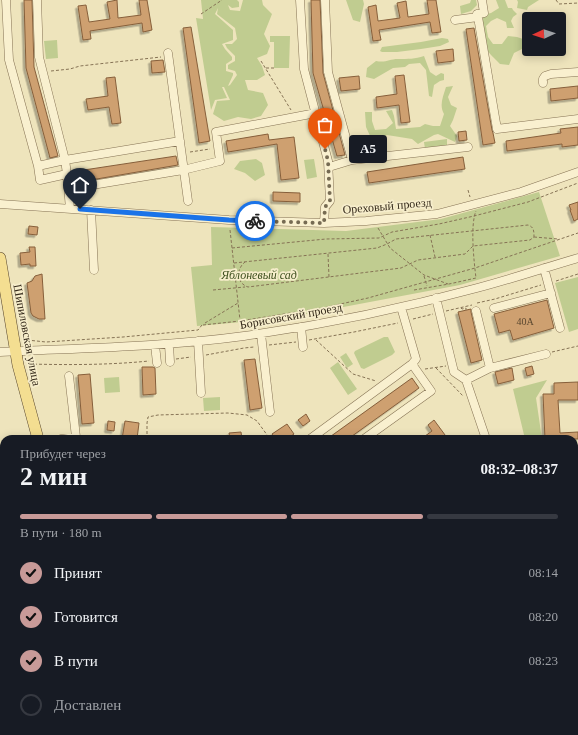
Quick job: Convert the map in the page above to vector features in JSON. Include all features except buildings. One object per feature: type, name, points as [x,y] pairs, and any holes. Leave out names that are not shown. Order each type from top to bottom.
[{"type":"main road","name":"Шипиловская улица","points":[[0,258],[15,352],[37,435]]},
{"type":"street","points":[[6,0],[9,60],[38,166],[40,180],[67,174]]},
{"type":"street","points":[[37,0],[39,57],[65,160],[70,209]]},
{"type":"street","points":[[300,0],[304,69],[328,161],[330,201],[325,207],[324,223]]},
{"type":"street","points":[[325,0],[328,72],[352,160]]},
{"type":"street","points":[[482,0],[484,13],[477,14],[497,129],[578,119]]},
{"type":"street","points":[[455,20],[478,17]]},
{"type":"street","points":[[168,54],[188,201]]},
{"type":"street","points":[[542,83],[545,76],[551,74],[578,72]]},
{"type":"street","points":[[80,187],[183,170],[220,161],[216,132],[316,113]]},
{"type":"street","points":[[38,166],[65,160],[180,141]]},
{"type":"street","points":[[328,167],[352,160],[468,147]]},
{"type":"street","name":"Ореховый проезд","points":[[0,204],[229,220],[324,223],[366,221],[437,214],[521,192],[578,172]]},
{"type":"street","points":[[91,210],[94,270]]},
{"type":"street","name":"Борисовский проезд","points":[[0,352],[119,348],[261,334],[359,316],[436,298],[477,288],[578,258]]},
{"type":"street","points":[[544,268],[560,328]]},
{"type":"street","points":[[494,308],[551,293]]},
{"type":"street","points":[[436,298],[454,372],[466,380],[485,435]]},
{"type":"street","points":[[315,435],[385,383],[414,367],[416,359],[401,306]]},
{"type":"street","points":[[476,311],[490,368]]},
{"type":"street","points":[[301,326],[303,346]]},
{"type":"street","points":[[261,334],[270,412]]},
{"type":"street","points":[[198,341],[201,393]]},
{"type":"street","points":[[169,344],[170,362]]},
{"type":"street","points":[[155,345],[157,363]]},
{"type":"street","points":[[466,380],[490,368],[546,354]]},
{"type":"street","points":[[370,435],[431,391],[414,367]]},
{"type":"street","points":[[69,376],[76,435]]},
{"type":"path","points":[[201,14],[222,0]]},
{"type":"path","points":[[556,0],[559,4],[578,4]]},
{"type":"path","points":[[42,72],[168,54]]},
{"type":"path","points":[[261,61],[296,117]]},
{"type":"path","points":[[265,68],[274,68]]},
{"type":"path","points":[[181,154],[218,148]]},
{"type":"path","points":[[414,290],[476,278],[473,230],[476,211]]},
{"type":"path","points":[[234,263],[377,248],[396,239],[528,225],[532,226],[534,237]]},
{"type":"path","points":[[376,226],[390,248],[409,264],[424,275],[449,284]]},
{"type":"path","points":[[230,230],[240,321]]},
{"type":"path","points":[[203,324],[240,321],[327,307],[368,298],[475,268],[578,233]]},
{"type":"path","points":[[430,235],[435,257]]},
{"type":"path","points":[[213,290],[401,268],[418,260],[465,254],[473,246],[530,240],[534,237],[561,239]]},
{"type":"path","points":[[328,254],[329,277]]},
{"type":"path","points":[[245,262],[241,266],[238,275],[242,284],[248,286]]},
{"type":"path","points":[[424,275],[428,287]]},
{"type":"path","points":[[27,340],[46,342],[198,330],[203,324],[238,303]]},
{"type":"path","points":[[461,307],[462,309],[466,308],[466,310]]},
{"type":"path","points":[[315,339],[353,374],[385,383]]},
{"type":"path","points":[[546,354],[578,346]]},
{"type":"path","points":[[414,367],[436,368],[452,364]]},
{"type":"path","points":[[436,368],[463,395]]},
{"type":"path","points":[[148,435],[148,417],[158,415],[228,413],[247,415],[257,421],[267,435]]},
{"type":"green space","points":[[201,0],[237,0],[239,2],[239,7],[232,8],[228,5],[230,10],[240,11],[243,0],[262,0],[263,5],[272,14],[264,34],[270,46],[267,54],[257,58],[265,75],[257,80],[245,80],[248,90],[263,93],[268,105],[261,116],[251,119],[238,117],[224,121],[213,114],[217,101],[230,100],[224,87],[222,87],[227,98],[215,100],[211,110],[196,18],[203,19]],"holes":[[[218,8],[217,14],[235,28],[237,39],[232,44],[225,44],[235,56],[235,61],[228,65],[228,69],[235,71],[237,75],[228,86],[233,73],[226,71],[226,64],[232,60],[232,57],[222,44],[233,40],[233,30],[215,14]]]},
{"type":"green space","points":[[346,0],[363,0],[364,4],[360,22],[353,20]]},
{"type":"green space","points":[[471,0],[476,0],[477,5],[471,11],[461,14],[460,6],[470,3]]},
{"type":"green space","points":[[496,0],[505,0],[508,8],[512,8],[517,14],[511,21],[514,28],[507,28],[506,22],[497,18],[486,26],[488,37],[493,44],[502,44],[508,36],[522,39],[522,49],[514,53],[509,65],[500,64],[486,49],[482,15],[491,13],[499,8]]},
{"type":"green space","points":[[517,0],[539,0],[528,7],[527,10],[517,8]]},
{"type":"green space","points":[[270,36],[290,36],[289,68],[274,68],[274,42],[270,42]]},
{"type":"green space","points":[[442,38],[448,39],[449,42],[440,46],[421,49],[397,52],[380,51],[382,47]]},
{"type":"green space","points":[[57,40],[58,58],[46,59],[44,41]]},
{"type":"green space","points":[[424,56],[430,72],[436,76],[441,73],[444,74],[444,80],[434,85],[432,97],[429,96],[426,70],[420,63],[409,64],[405,67],[393,68],[374,79],[366,77],[367,68],[376,61],[382,62],[395,59],[411,59]]},
{"type":"green space","points":[[453,86],[448,97],[451,105],[457,108],[450,126],[457,136],[455,142],[438,134],[418,144],[412,139],[387,135],[377,141],[371,138],[366,127],[365,112],[372,112],[372,121],[375,130],[386,129],[393,123],[386,111],[392,110],[396,129],[420,127],[425,124],[440,126],[444,114],[442,104],[446,87]]},
{"type":"green space","points":[[447,139],[447,146],[425,149],[424,142]]},
{"type":"green space","points":[[256,159],[262,163],[265,175],[255,181],[245,173],[234,169],[240,161]]},
{"type":"green space","points":[[314,159],[317,177],[307,179],[304,160]]},
{"type":"green space","name":"Яблоневый сад","points":[[539,192],[560,256],[460,285],[285,318],[197,326],[191,267],[212,265],[211,227],[346,231],[441,219]]},
{"type":"green space","points":[[578,277],[578,329],[569,332],[555,283]]},
{"type":"green space","points":[[384,337],[388,337],[395,352],[364,369],[361,368],[354,353],[355,351]]},
{"type":"green space","points":[[346,353],[353,364],[347,368],[340,357]]},
{"type":"green space","points":[[338,362],[357,389],[348,395],[330,368]]},
{"type":"green space","points":[[119,377],[120,392],[105,393],[104,378]]},
{"type":"green space","points":[[547,380],[536,398],[541,435],[524,435],[513,389]]},
{"type":"green space","points":[[220,397],[220,410],[204,411],[203,398]]},
{"type":"way so far","points":[[255,221],[324,223],[325,207],[330,201],[328,161],[325,149]]},
{"type":"place","name":"А5","points":[[325,149]]},
{"type":"route","points":[[80,209],[255,221]]}]
